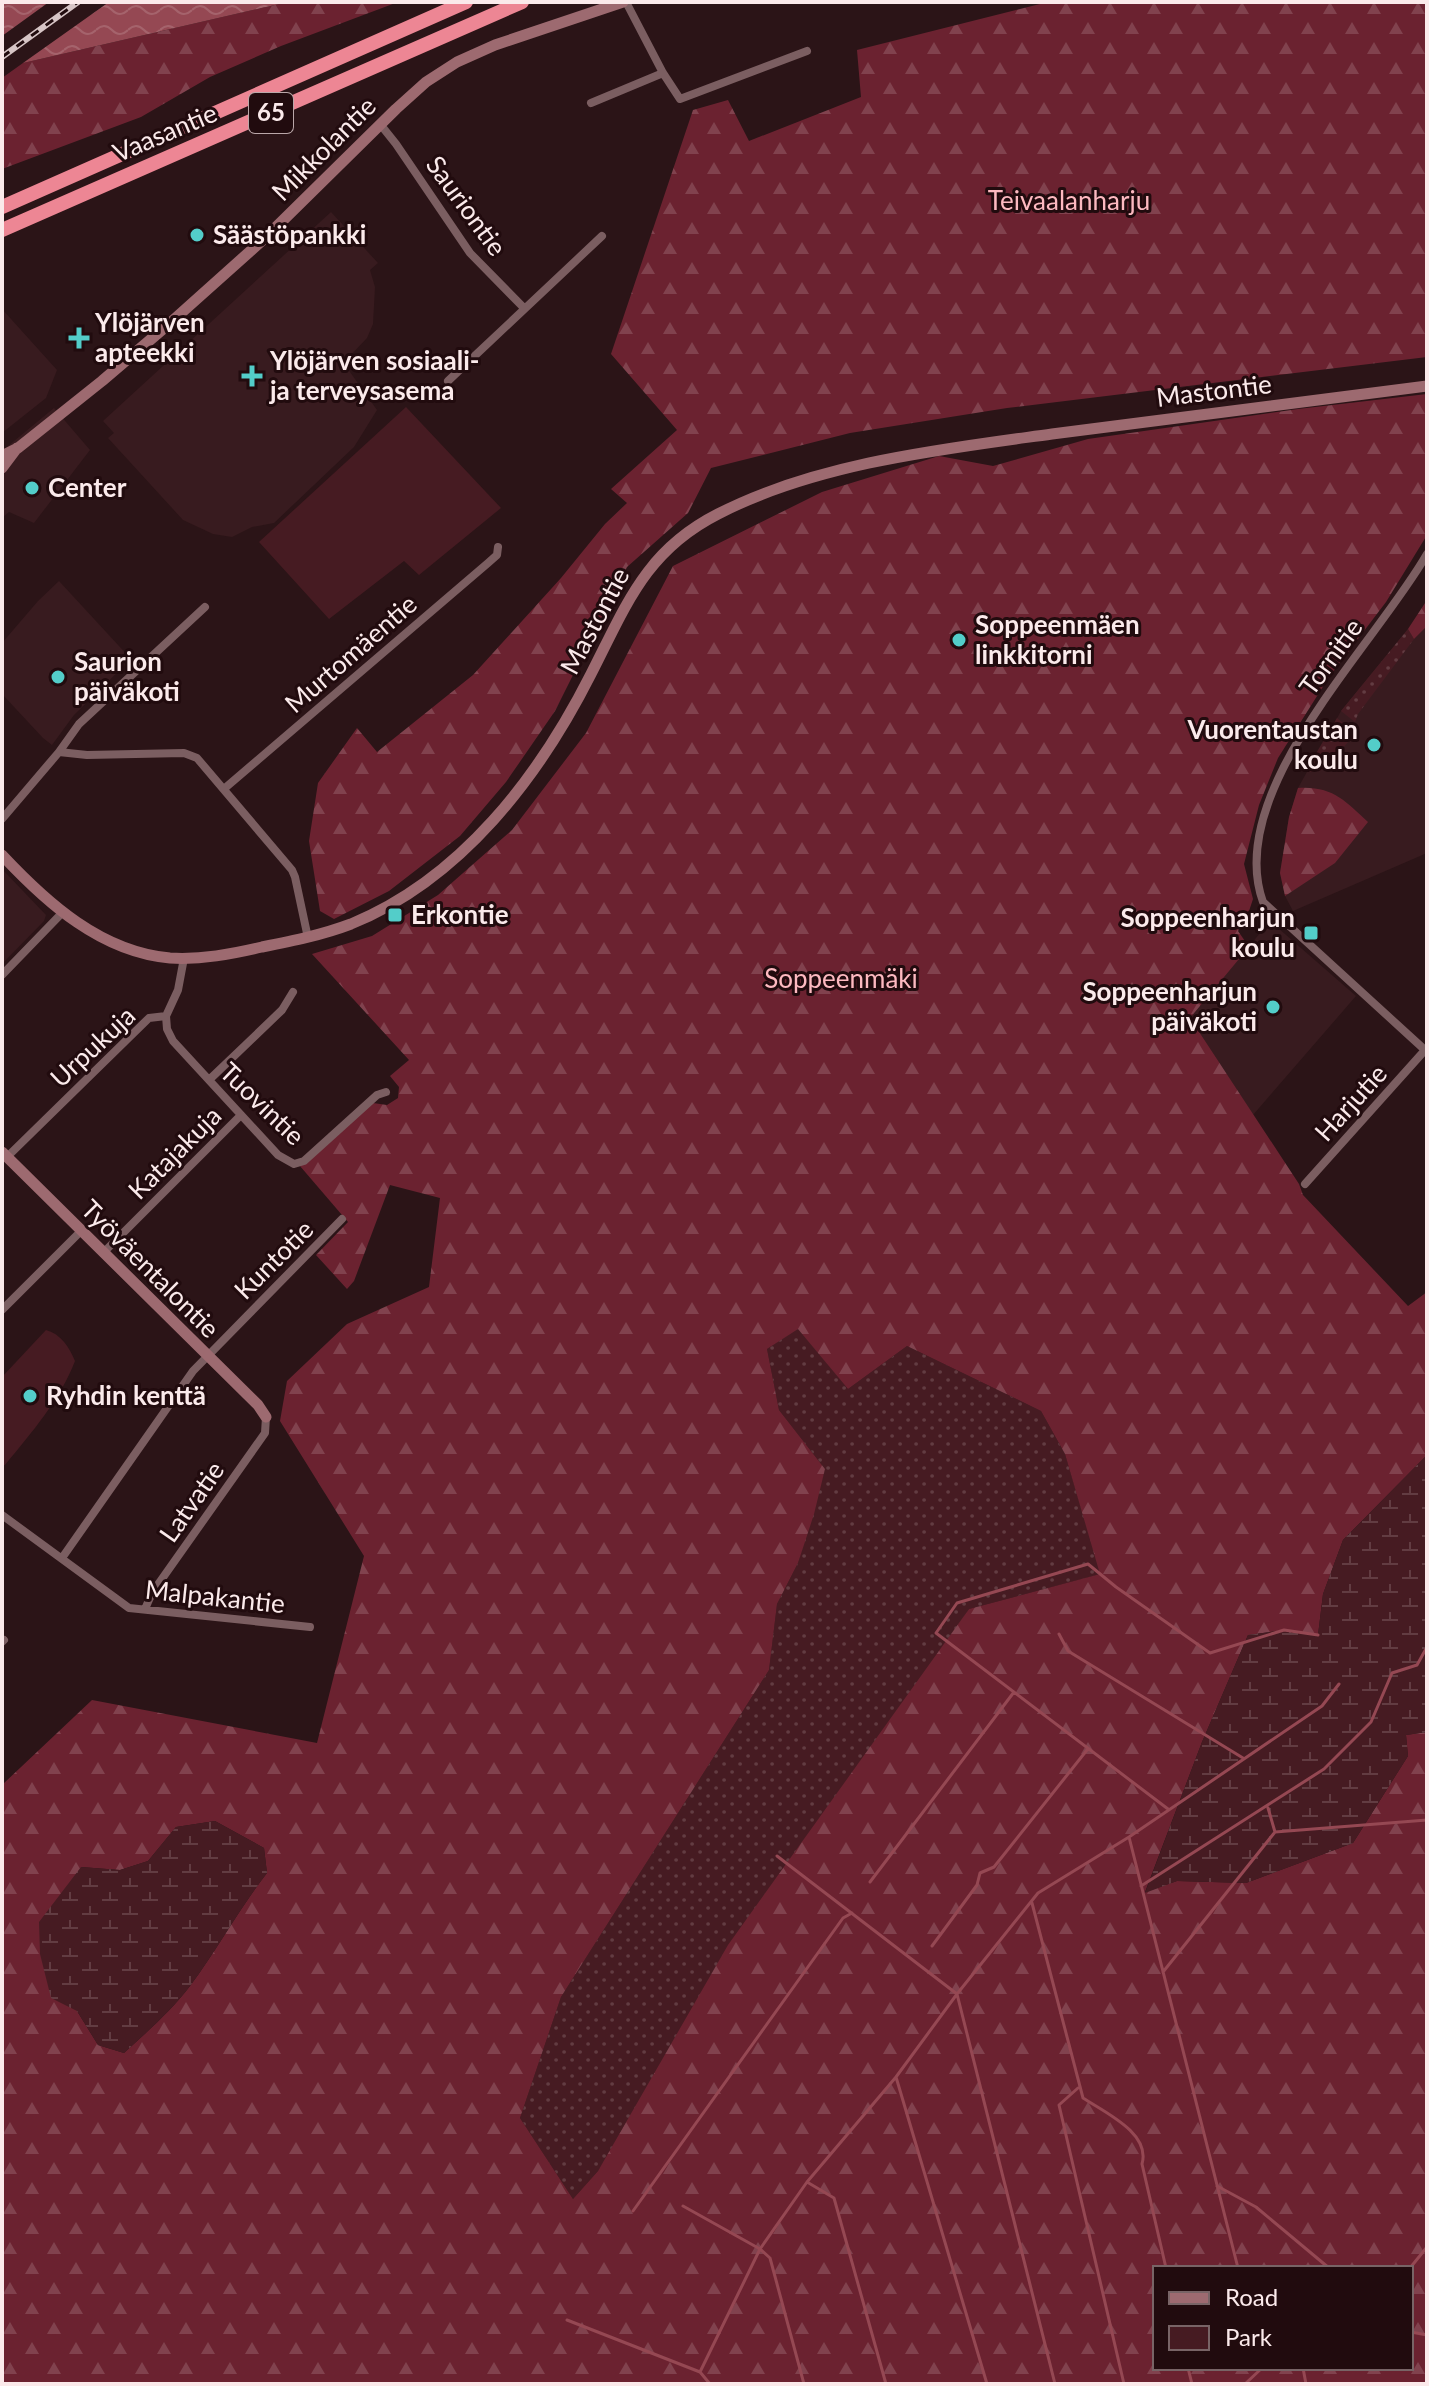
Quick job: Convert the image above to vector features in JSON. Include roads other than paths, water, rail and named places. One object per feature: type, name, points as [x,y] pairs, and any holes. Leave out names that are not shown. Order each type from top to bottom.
[{"type":"highway","name":"Vaasantie","points":[[2,207],[466,2]]},
{"type":"highway","name":"Vaasantie","points":[[2,230],[522,2]]},
{"type":"main road","name":"Mikkolantie","points":[[2,456],[18,448],[179,315],[265,238],[426,82],[457,62],[495,45],[624,2]]},
{"type":"main road","name":"Mastontie","points":[[2,855],[63,912],[102,937],[159,956],[184,958],[231,954],[308,938],[348,925],[389,905],[436,873],[474,840],[507,804],[550,745],[579,697],[646,571],[678,539],[718,514],[784,487],[850,468],[908,456],[1133,423],[1427,386]]},
{"type":"main road","name":"Mikkolantie","points":[[2,468],[18,448]]},
{"type":"main road","name":"Työväentalontie","points":[[4,1155],[258,1405],[266,1417]]},
{"type":"street","points":[[624,2],[680,99],[807,51]]},
{"type":"street","points":[[591,103],[663,73]]},
{"type":"street","name":"Sauriontie","points":[[380,124],[470,253],[524,308]]},
{"type":"street","points":[[448,381],[602,236]]},
{"type":"street","name":"Murtomäentie","points":[[225,788],[488,563],[497,555],[498,547]]},
{"type":"street","name":"Tornitie","points":[[1426,1049],[1263,902],[1256,871],[1271,798],[1297,742],[1324,699],[1392,609],[1427,554]]},
{"type":"street","points":[[2,819],[79,724],[205,607]]},
{"type":"street","points":[[59,752],[191,755],[197,758],[292,870],[308,938]]},
{"type":"street","points":[[2,975],[63,912]]},
{"type":"street","name":"Urpukuja","points":[[4,1155],[149,1018],[166,1016],[178,990],[184,958]]},
{"type":"street","points":[[209,1080],[282,1010],[293,992]]},
{"type":"street","name":"Tuovintie","points":[[166,1016],[167,1029],[173,1041],[278,1155],[294,1164],[304,1161],[377,1095],[386,1092]]},
{"type":"street","name":"Harjutie","points":[[1305,1184],[1426,1049]]},
{"type":"street","name":"Katajakuja","points":[[103,1253],[241,1115]]},
{"type":"street","name":"Kuntotie","points":[[62,1558],[193,1371],[342,1219]]},
{"type":"street","points":[[2,1310],[81,1231]]},
{"type":"street","name":"Latvatie","points":[[145,1609],[152,1593],[265,1433],[266,1417]]},
{"type":"street","name":"Malpakantie","points":[[2,1515],[129,1608],[310,1627]]},
{"type":"water","points":[[2,2],[49,2],[2,36]]},
{"type":"water","points":[[109,2],[288,2],[23,63]]},
{"type":"waterway","points":[[1168,1809],[936,1633],[957,1603],[1088,1564],[1210,1653],[1284,1630],[1318,1635]]},
{"type":"waterway","points":[[1059,1634],[1068,1651],[1243,1758]]},
{"type":"waterway","points":[[1141,1886],[1324,1769],[1371,1722],[1392,1673],[1417,1665],[1427,1647]]},
{"type":"waterway","points":[[700,2372],[760,2249],[807,2182],[896,2077],[957,1994],[1038,1893],[1129,1837],[1322,1706],[1339,1684]]},
{"type":"waterway","points":[[870,1882],[1014,1692]]},
{"type":"waterway","points":[[932,1946],[977,1885],[980,1873],[994,1867],[1087,1750]]},
{"type":"waterway","points":[[1163,1972],[1275,1832],[1268,1808]]},
{"type":"waterway","points":[[1275,1832],[1427,1820]]},
{"type":"waterway","points":[[1129,1837],[1237,2266]]},
{"type":"waterway","points":[[777,1856],[957,1994],[1055,2384]]},
{"type":"waterway","points":[[1032,1903],[1083,2098],[1124,2125],[1140,2143],[1166,2266]]},
{"type":"waterway","points":[[633,2211],[843,1918],[852,1913]]},
{"type":"waterway","points":[[896,2077],[987,2384]]},
{"type":"waterway","points":[[1078,2088],[1059,2105],[1124,2384]]},
{"type":"waterway","points":[[807,2182],[834,2198],[886,2384]]},
{"type":"waterway","points":[[1217,2186],[1256,2207],[1327,2266]]},
{"type":"waterway","points":[[683,2206],[760,2249],[770,2258],[804,2384]]},
{"type":"waterway","points":[[1412,2266],[1427,2247]]},
{"type":"waterway","points":[[567,2320],[700,2372],[710,2384]]},
{"type":"waterway","points":[[1413,2332],[1427,2335]]},
{"type":"waterway","points":[[1188,2370],[1192,2384]]},
{"type":"waterway","points":[[1245,2384],[1260,2370]]},
{"type":"waterway","points":[[1303,2370],[1306,2384]]},
{"type":"railway","points":[[2,57],[78,2]]},
{"type":"place","name":"Säästöpankki","points":[[197,235]]},
{"type":"place","name":"Ylöjärven apteekki","points":[[79,338]]},
{"type":"place","name":"Ylöjärven sosiaali- ja terveysasema","points":[[252,376]]},
{"type":"place","name":"Center","points":[[32,488]]},
{"type":"place","name":"Soppeenmäen linkkitorni","points":[[959,640]]},
{"type":"place","name":"Saurion päiväkoti","points":[[58,677]]},
{"type":"place","name":"Vuorentaustan koulu","points":[[1374,745]]},
{"type":"place","name":"Erkontie","points":[[395,915]]},
{"type":"place","name":"Soppeenharjun koulu","points":[[1311,933]]},
{"type":"place","name":"Soppeenharjun päiväkoti","points":[[1273,1007]]},
{"type":"place","name":"Ryhdin kenttä","points":[[30,1396]]},
{"type":"park label","name":"Teivaalanharju","points":[[1069,201]]},
{"type":"park label","name":"Soppeenmäki","points":[[841,979]]}]
